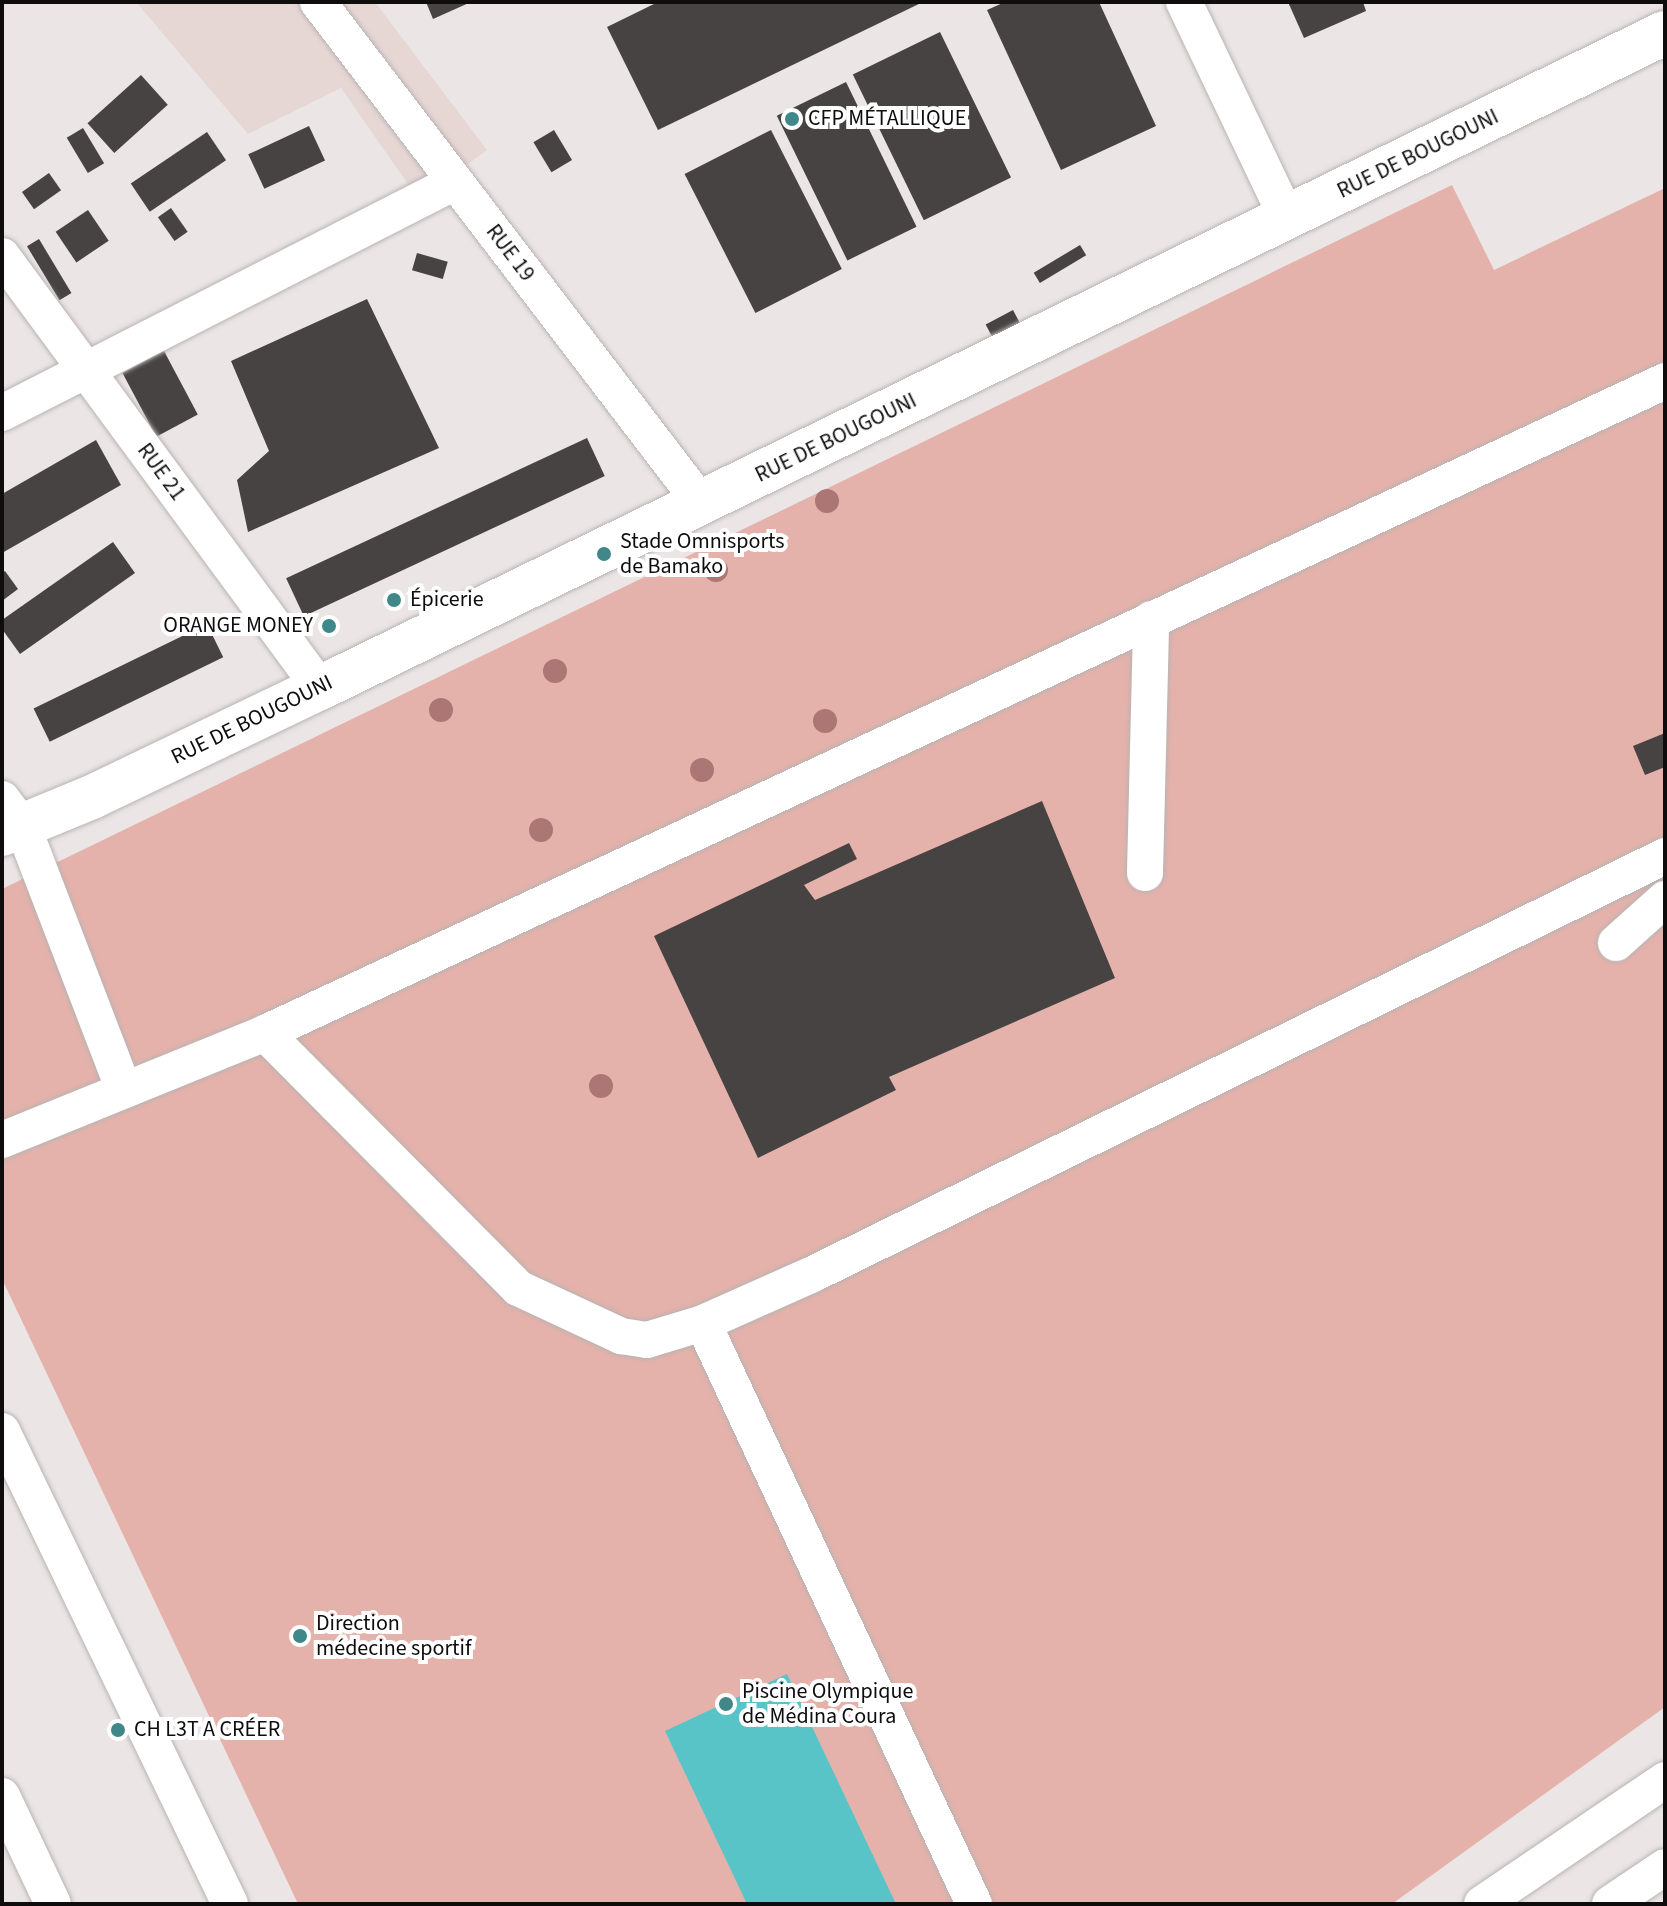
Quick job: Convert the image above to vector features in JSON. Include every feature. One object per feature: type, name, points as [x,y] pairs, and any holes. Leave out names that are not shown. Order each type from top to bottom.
[{"type":"main road","name":"RUE DE BOUGOUNI","points":[[9,820],[320,688],[1665,33]]},
{"type":"street","name":"RUE 19","points":[[318,2],[701,503]]},
{"type":"street","points":[[1184,2],[1287,218]]},
{"type":"street","points":[[2,413],[455,182]]},
{"type":"street","name":"RUE 21","points":[[2,256],[320,688]]},
{"type":"street","points":[[2,1140],[123,1087],[265,1033],[1665,381]]},
{"type":"street","points":[[1145,873],[1151,619]]},
{"type":"street","points":[[9,820],[123,1087]]},
{"type":"street","points":[[265,1033],[518,1288],[621,1336],[647,1340],[703,1323],[1665,856]]},
{"type":"street","points":[[1616,943],[1665,899]]},
{"type":"street","points":[[703,1323],[974,1904]]},
{"type":"street","points":[[2,1431],[16,1502],[230,1904]]},
{"type":"street","points":[[1482,1904],[1665,1780]]},
{"type":"street","points":[[2,1796],[53,1904]]},
{"type":"street","points":[[1610,1904],[1665,1867]]},
{"type":"shaded area","points":[[136,2],[375,2],[487,150],[419,200],[341,88],[248,134]]},
{"type":"shaded area","points":[[1452,185],[1494,270],[1665,188],[1665,1707],[1392,1904],[298,1904],[2,1279],[2,889]]},
{"type":"water","points":[[787,1674],[896,1904],[747,1904],[665,1731]]},
{"type":"building","points":[[426,2],[471,2],[433,19]]},
{"type":"building","points":[[658,2],[923,2],[658,130],[607,27]]},
{"type":"building","points":[[1005,2],[1099,2],[1156,126],[1061,170],[987,10]]},
{"type":"building","points":[[1288,2],[1363,2],[1366,11],[1304,38]]},
{"type":"building","points":[[940,32],[1011,178],[924,220],[853,75]]},
{"type":"building","points":[[141,75],[168,105],[114,153],[87,123]]},
{"type":"building","points":[[846,82],[917,227],[847,260],[777,116]]},
{"type":"building","points":[[309,126],[325,160],[264,189],[248,154]]},
{"type":"building","points":[[83,128],[104,163],[88,173],[67,138]]},
{"type":"building","points":[[554,130],[572,160],[551,172],[533,142]]},
{"type":"building","points":[[771,130],[842,269],[755,313],[685,174]]},
{"type":"building","points":[[207,132],[226,160],[150,212],[131,183]]},
{"type":"building","points":[[49,173],[61,190],[34,209],[22,192]]},
{"type":"building","points":[[171,208],[188,232],[175,241],[158,217]]},
{"type":"building","points":[[88,210],[109,241],[76,262],[56,232]]},
{"type":"building","points":[[39,239],[71,293],[59,300],[27,246]]},
{"type":"building","points":[[1080,245],[1086,255],[1040,283],[1034,273]]},
{"type":"building","points":[[417,253],[448,262],[443,279],[412,270]]},
{"type":"building","points":[[367,299],[439,448],[248,532],[237,480],[269,451],[231,361]]},
{"type":"building","points":[[1013,310],[1021,325],[994,340],[986,325]]},
{"type":"building","points":[[164,351],[198,415],[156,437],[123,373]]},
{"type":"building","points":[[587,438],[605,476],[304,616],[286,578]]},
{"type":"building","points":[[96,440],[121,485],[2,553],[2,494]]},
{"type":"building","points":[[113,542],[135,573],[20,654],[2,629],[2,620]]},
{"type":"building","points":[[5,571],[18,589],[2,601],[2,573]]},
{"type":"building","points":[[207,624],[223,657],[50,742],[34,709]]},
{"type":"building","points":[[1665,733],[1665,767],[1645,775],[1633,746]]},
{"type":"building","points":[[1042,801],[1115,978],[889,1077],[896,1090],[758,1158],[654,936],[849,843],[857,859],[804,885],[815,900]]},
{"type":"place","name":"CFP MÉTALLIQUE","points":[[792,119]]},
{"type":"place","name":"Stade Omnisports de Bamako","points":[[604,554]]},
{"type":"place","name":"Épicerie","points":[[394,600]]},
{"type":"place","name":"ORANGE MONEY","points":[[329,626]]},
{"type":"place","name":"Direction médecine sportif","points":[[300,1636]]},
{"type":"place","name":"Piscine Olympique de Médina Coura","points":[[726,1704]]},
{"type":"place","name":"CH L3T A CRÉER","points":[[118,1730]]}]
